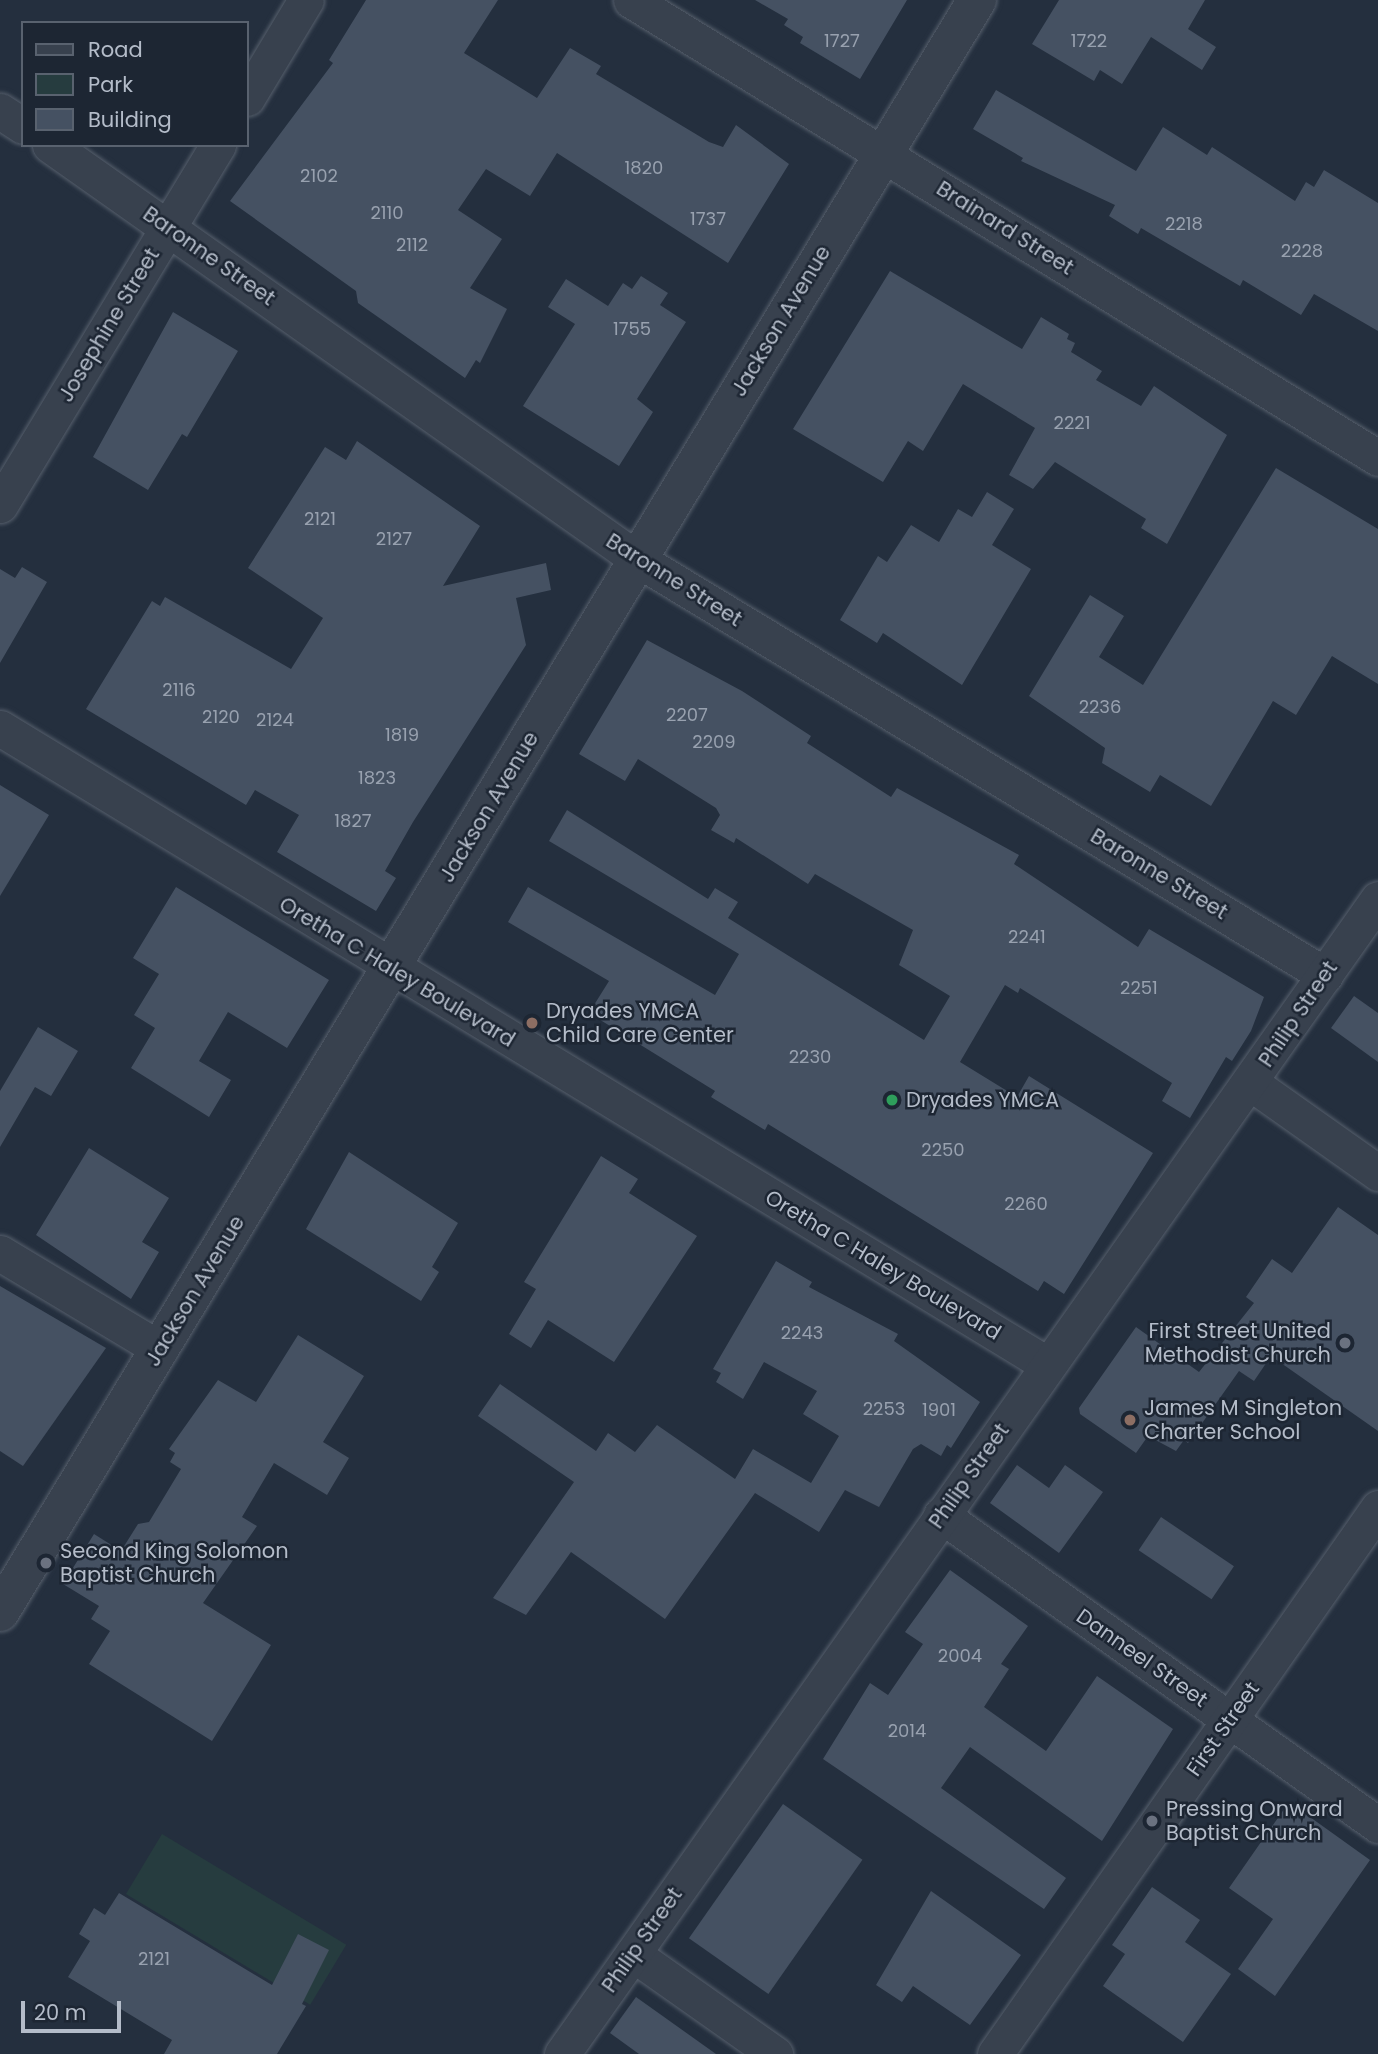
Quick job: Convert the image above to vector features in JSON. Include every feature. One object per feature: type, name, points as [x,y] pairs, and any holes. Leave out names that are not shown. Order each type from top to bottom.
[{"type":"street","points":[[248,96],[306,0]]},
{"type":"street","name":"Brainard Street","points":[[631,0],[883,152],[1378,458]]},
{"type":"street","name":"Jackson Avenue","points":[[0,1612],[977,0]]},
{"type":"street","points":[[0,111],[21,125]]},
{"type":"street","name":"Baronne Street","points":[[53,147],[637,559],[1325,975]]},
{"type":"street","name":"Josephine Street","points":[[0,505],[217,147]]},
{"type":"street","name":"Oretha C Haley Boulevard","points":[[0,728],[391,970],[1048,1365]]},
{"type":"street","name":"Philip Street","points":[[562,2054],[1378,900]]},
{"type":"street","points":[[1251,1083],[1378,1173]]},
{"type":"street","points":[[0,1252],[160,1349]]},
{"type":"street","name":"First Street","points":[[995,2054],[1378,1508]]},
{"type":"street","name":"Danneel Street","points":[[941,1516],[1378,1825]]},
{"type":"street","points":[[633,1954],[775,2054]]},
{"type":"green space","points":[[162,1834],[346,1945],[310,2005],[126,1894]]},
{"type":"building","points":[[366,0],[498,0],[464,53],[537,98],[570,48],[601,66],[596,74],[709,142],[723,147],[736,125],[789,164],[728,263],[557,153],[530,196],[486,169],[458,210],[502,239],[470,288],[507,309],[480,363],[476,360],[465,378],[358,303],[356,291],[230,201],[333,63],[329,60]]},
{"type":"building","points":[[755,0],[907,0],[860,79],[800,43],[803,37],[784,25],[788,19]]},
{"type":"building","points":[[1059,0],[1205,0],[1188,29],[1216,47],[1202,70],[1151,37],[1122,84],[1100,70],[1094,81],[1032,44]]},
{"type":"building","points":[[996,90],[1136,171],[1163,127],[1207,155],[1212,147],[1295,201],[1306,182],[1314,187],[1324,170],[1378,203],[1378,331],[1314,294],[1301,315],[1243,280],[1240,286],[1141,228],[1138,234],[1109,216],[1115,205],[1021,161],[1023,158],[973,129]]},
{"type":"building","points":[[890,271],[1022,349],[1041,317],[1069,334],[1067,339],[1075,343],[1071,352],[1102,371],[1096,380],[1141,406],[1154,386],[1227,435],[1167,544],[1141,528],[1146,519],[1055,462],[1033,489],[1009,475],[1035,428],[963,384],[923,451],[908,441],[883,482],[793,429]]},
{"type":"building","points":[[641,276],[668,293],[660,305],[686,322],[637,399],[653,412],[619,466],[523,406],[575,324],[548,307],[566,279],[608,306],[623,283],[632,289]]},
{"type":"building","points":[[173,312],[238,351],[187,437],[182,434],[148,490],[93,457]]},
{"type":"building","points":[[357,441],[480,526],[443,586],[546,563],[551,590],[516,598],[526,645],[413,822],[385,871],[396,878],[376,911],[277,852],[299,815],[255,790],[246,805],[86,709],[152,601],[160,606],[165,597],[291,669],[323,618],[248,568],[325,447],[346,460]]},
{"type":"building","points":[[1276,468],[1378,529],[1378,684],[1332,656],[1296,715],[1273,701],[1211,806],[1160,775],[1150,792],[1102,763],[1105,748],[1029,696],[1090,595],[1124,616],[1099,657],[1143,685]]},
{"type":"building","points":[[987,492],[1014,509],[992,545],[1031,569],[962,685],[883,633],[877,643],[840,620],[878,556],[887,562],[911,525],[939,542],[958,509],[972,517]]},
{"type":"building","points":[[22,567],[47,582],[0,663],[0,569],[15,578]]},
{"type":"building","points":[[647,640],[742,691],[811,736],[807,743],[891,797],[897,788],[1019,855],[1014,864],[1138,947],[1149,929],[1264,997],[1251,1031],[1232,1061],[1226,1057],[1190,1118],[1162,1101],[1172,1083],[1020,988],[1018,993],[1005,985],[960,1062],[1017,1097],[1029,1076],[1153,1153],[1064,1294],[1044,1281],[1038,1291],[768,1124],[765,1130],[711,1097],[715,1091],[589,1013],[609,981],[508,922],[528,887],[715,995],[739,954],[549,841],[567,810],[708,899],[715,888],[738,902],[728,918],[924,1040],[950,996],[899,965],[913,930],[815,874],[808,884],[736,838],[734,843],[711,830],[720,815],[716,808],[638,759],[625,781],[579,754]]},
{"type":"building","points":[[0,785],[49,815],[0,896]]},
{"type":"building","points":[[176,887],[329,980],[287,1048],[228,1012],[199,1061],[231,1080],[209,1117],[131,1068],[155,1028],[134,1015],[159,974],[133,958]]},
{"type":"building","points":[[1354,996],[1378,1013],[1378,1062],[1331,1028]]},
{"type":"building","points":[[38,1027],[78,1051],[51,1096],[35,1087],[0,1147],[0,1091]]},
{"type":"building","points":[[89,1148],[169,1198],[142,1242],[159,1252],[131,1299],[36,1235]]},
{"type":"building","points":[[349,1152],[458,1223],[432,1267],[439,1272],[421,1301],[306,1229]]},
{"type":"building","points":[[601,1156],[638,1179],[629,1193],[697,1236],[614,1362],[548,1320],[531,1348],[509,1334],[536,1289],[524,1282]]},
{"type":"building","points":[[1338,1207],[1378,1235],[1378,1431],[1271,1356],[1254,1381],[1239,1371],[1188,1443],[1184,1440],[1176,1451],[1148,1436],[1136,1453],[1080,1414],[1079,1408],[1136,1327],[1199,1372],[1254,1303],[1246,1297],[1272,1259],[1292,1273]]},
{"type":"building","points":[[776,1261],[812,1282],[809,1287],[898,1334],[894,1341],[980,1402],[951,1448],[947,1445],[941,1456],[921,1444],[913,1449],[879,1507],[845,1490],[819,1532],[755,1493],[665,1619],[571,1552],[526,1615],[493,1598],[574,1482],[478,1416],[500,1384],[596,1451],[608,1433],[635,1452],[657,1425],[735,1479],[753,1449],[811,1483],[839,1436],[803,1414],[817,1391],[764,1362],[743,1399],[716,1382],[721,1373],[713,1369]]},
{"type":"building","points":[[0,1286],[106,1348],[23,1466],[0,1451]]},
{"type":"building","points":[[298,1335],[364,1376],[323,1442],[349,1458],[327,1495],[274,1463],[242,1517],[257,1526],[203,1603],[271,1645],[212,1741],[89,1664],[110,1631],[91,1619],[99,1606],[63,1584],[94,1534],[121,1551],[138,1524],[149,1522],[181,1469],[170,1462],[175,1453],[169,1449],[218,1380],[256,1402]]},
{"type":"building","points":[[1017,1465],[1049,1488],[1065,1465],[1103,1492],[1059,1553],[990,1503]]},
{"type":"building","points":[[1161,1517],[1234,1566],[1212,1599],[1139,1550]]},
{"type":"building","points":[[950,1570],[1028,1626],[1001,1664],[1009,1669],[984,1707],[1046,1751],[1097,1676],[1173,1729],[1102,1841],[970,1747],[941,1788],[1066,1878],[1044,1909],[823,1759],[870,1683],[888,1695],[923,1644],[905,1632]]},
{"type":"building","points":[[1289,1802],[1370,1860],[1275,1996],[1238,1969],[1273,1919],[1229,1888]]},
{"type":"building","points":[[783,1804],[862,1860],[768,1994],[689,1938]]},
{"type":"building","points":[[1152,1887],[1200,1920],[1185,1942],[1231,1974],[1183,2042],[1103,1986],[1125,1954],[1112,1945]]},
{"type":"building","points":[[931,1891],[1021,1955],[970,2025],[913,1986],[902,2002],[876,1985]]},
{"type":"building","points":[[119,1893],[272,1985],[298,1934],[329,1950],[302,2004],[306,2006],[277,2054],[164,2054],[172,2040],[68,1977],[90,1941],[79,1934],[94,1908],[105,1915]]},
{"type":"building","points":[[636,1997],[716,2054],[639,2054],[610,2033]]},
{"type":"place","name":"Dryades YMCA Child Care Center","points":[[532,1023]]},
{"type":"place","name":"Dryades YMCA","points":[[892,1100]]},
{"type":"place","name":"First Street United Methodist Church","points":[[1345,1343]]},
{"type":"place","name":"James M Singleton Charter School","points":[[1130,1420]]},
{"type":"place","name":"Second King Solomon Baptist Church","points":[[46,1563]]},
{"type":"place","name":"Pressing Onward Baptist Church","points":[[1152,1821]]}]
